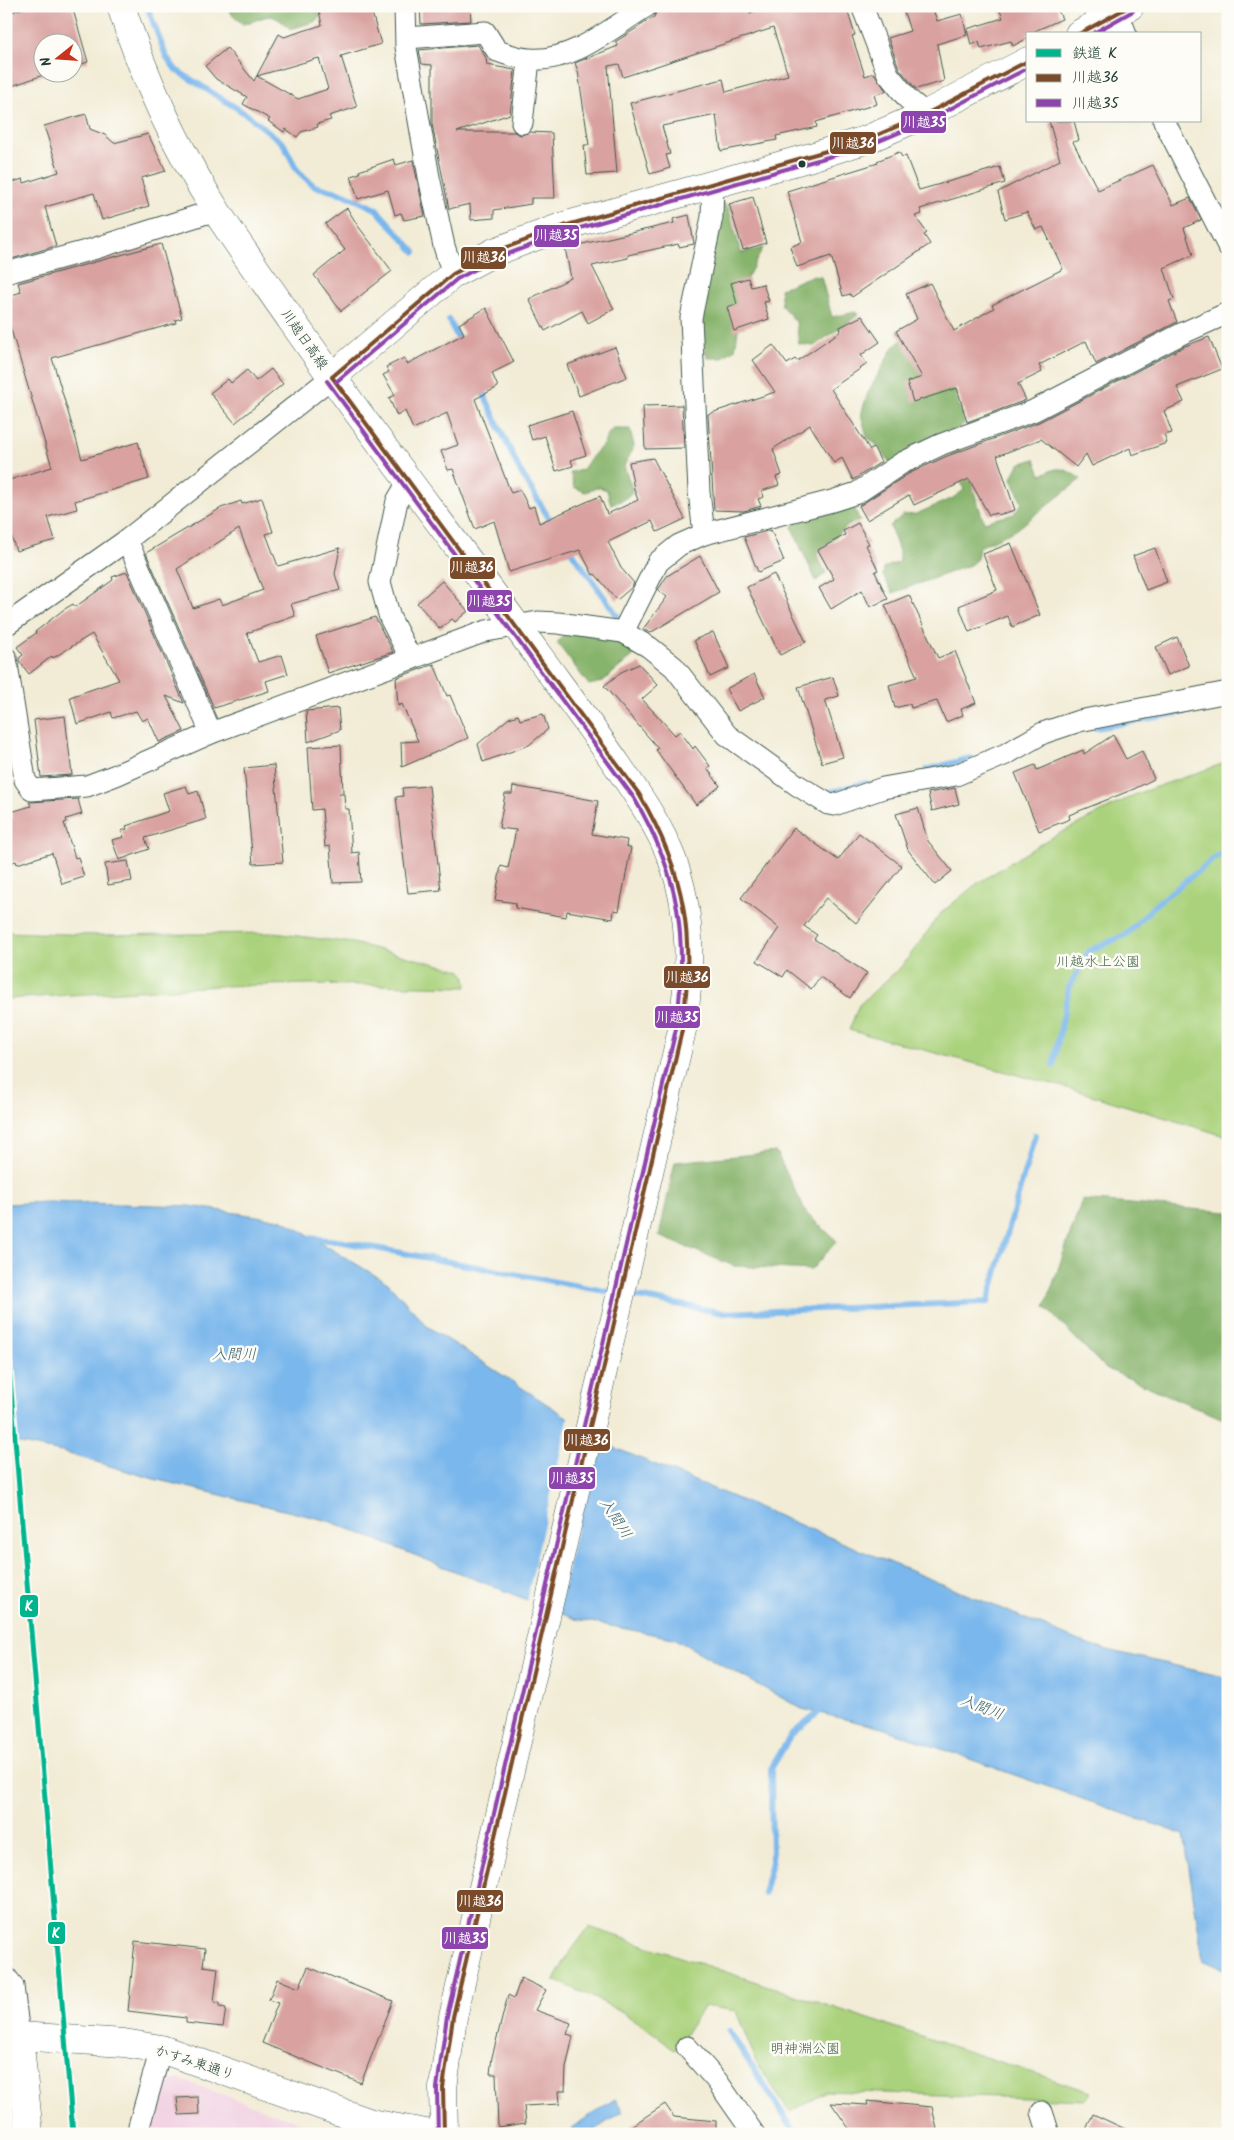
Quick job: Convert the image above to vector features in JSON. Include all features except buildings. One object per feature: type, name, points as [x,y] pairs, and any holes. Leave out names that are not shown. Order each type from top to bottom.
[{"type":"main road","name":"川越日高線","points":[[122,6],[145,71],[178,143],[216,210],[332,377],[408,482],[517,625],[639,796],[659,830],[672,860],[687,925],[690,958],[682,1030],[473,1924],[447,2052],[442,2112],[444,2134]]},
{"type":"main road","points":[[1085,32],[1125,18]]},
{"type":"main road","points":[[332,377],[454,274],[494,252],[526,238],[713,183],[811,158],[868,139],[926,114],[1026,62]]},
{"type":"main road","points":[[19,2036],[29,2134]]},
{"type":"main road","name":"かすみ東通り","points":[[19,2036],[124,2043],[161,2049],[371,2123],[431,2134]]},
{"type":"street","points":[[405,6],[406,47],[429,177],[444,246],[454,274]]},
{"type":"street","points":[[407,38],[485,32],[497,51],[529,60],[552,59],[567,55],[647,6]]},
{"type":"street","points":[[862,6],[888,74],[908,99],[926,114]]},
{"type":"street","points":[[522,123],[529,60]]},
{"type":"street","points":[[1165,122],[1228,246]]},
{"type":"street","points":[[704,534],[699,492],[691,318],[712,217],[713,183]]},
{"type":"street","points":[[6,273],[94,249],[216,210]]},
{"type":"street","points":[[624,632],[658,562],[679,545],[704,534],[857,493],[902,463],[942,444],[1032,411],[1183,333],[1228,313]]},
{"type":"street","points":[[6,625],[127,540],[332,377]]},
{"type":"street","points":[[408,482],[397,501],[380,582],[390,618],[411,658]]},
{"type":"street","points":[[127,540],[211,733]]},
{"type":"street","points":[[6,658],[25,780],[32,790],[87,786],[211,733],[292,702],[351,683],[411,658],[486,631],[538,622],[624,632],[649,646],[674,667],[727,735],[797,785],[828,804],[834,805],[883,788],[956,775],[1006,754],[1043,734],[1079,721],[1228,692]]},
{"type":"street","points":[[6,1976],[13,1986],[19,2036]]},
{"type":"street","points":[[687,2047],[717,2081],[754,2134]]},
{"type":"street","points":[[138,2134],[138,2126],[161,2049]]},
{"type":"street","points":[[1042,2112],[1049,2134]]},
{"type":"shaded area","points":[[179,2079],[333,2134],[148,2134],[148,2118],[159,2085]]},
{"type":"green space","points":[[227,6],[317,6],[320,17],[314,22],[290,29],[277,19],[268,16],[243,24],[233,16]]},
{"type":"green space","points":[[722,202],[728,207],[741,253],[763,248],[746,280],[735,349],[722,358],[708,358],[703,341],[701,322],[702,302]]},
{"type":"green space","points":[[811,276],[821,277],[832,317],[856,312],[858,315],[814,346],[799,344],[796,322],[782,306],[780,289]]},
{"type":"green space","points":[[922,336],[946,361],[964,424],[950,435],[889,462],[879,447],[867,437],[861,414],[868,393],[892,349],[899,342]]},
{"type":"green space","points":[[613,429],[630,429],[634,446],[624,466],[633,491],[625,499],[611,505],[607,490],[599,487],[585,492],[574,487],[570,472],[583,470]]},
{"type":"green space","points":[[959,447],[984,522],[1014,514],[1022,503],[1012,478],[1019,464],[1035,459],[1041,475],[1053,470],[1062,469],[1081,479],[1016,530],[979,547],[977,559],[970,565],[893,593],[883,576],[884,568],[899,562],[899,551],[890,526],[903,515],[916,514],[953,498],[964,490],[951,451]]},
{"type":"green space","points":[[852,503],[860,521],[851,523],[816,553],[826,573],[816,581],[792,528],[796,517]]},
{"type":"green space","points":[[567,631],[625,642],[641,649],[602,682],[589,685],[557,643]]},
{"type":"green space","name":"川越水上公園","points":[[1228,762],[1228,1137],[1078,1091],[849,1030],[859,1005],[903,965],[941,913],[975,885],[1045,841],[1136,794]]},
{"type":"green space","points":[[6,932],[95,935],[274,933],[353,943],[460,970],[466,977],[467,987],[313,984],[218,986],[6,999]]},
{"type":"green space","points":[[776,1152],[807,1214],[837,1241],[811,1270],[734,1266],[659,1236],[675,1162]]},
{"type":"green space","points":[[1082,1200],[1228,1212],[1228,1416],[1221,1418],[1105,1368],[1045,1307]]},
{"type":"green space","name":"明神淵公園","points":[[589,1927],[1091,2092],[1086,2100],[826,2091],[790,2112],[757,2064],[736,2011],[704,2006],[675,2050],[617,2010],[554,1980],[568,1955]]},
{"type":"water","name":"入間川","points":[[47,1202],[190,1206],[283,1220],[388,1283],[427,1326],[613,1447],[1091,1646],[1228,1678],[1228,1971],[1203,1960],[1184,1835],[882,1728],[802,1709],[673,1638],[575,1619],[329,1521],[154,1479],[62,1452],[6,1441],[6,1204]]},
{"type":"water","points":[[615,2099],[623,2111],[589,2134],[575,2134],[571,2128]]},
{"type":"pier","points":[[569,1415],[599,1435],[557,1615],[526,1603]]},
{"type":"waterway","points":[[147,6],[166,56],[176,70],[246,114],[283,143],[297,170],[314,186],[344,194],[376,209],[415,252]]},
{"type":"waterway","points":[[449,320],[461,345]]},
{"type":"waterway","points":[[481,388],[519,469],[553,525]]},
{"type":"waterway","points":[[567,545],[619,618]]},
{"type":"waterway","points":[[1096,728],[1228,704]]},
{"type":"waterway","points":[[927,770],[971,758]]},
{"type":"waterway","points":[[823,794],[866,783]]},
{"type":"waterway","points":[[1053,1066],[1069,988],[1089,951],[1127,934],[1156,904],[1228,848]]},
{"type":"waterway","points":[[627,1295],[724,1313],[988,1302],[1035,1135]]},
{"type":"waterway","points":[[307,1238],[338,1241],[615,1293]]},
{"type":"waterway","points":[[764,1893],[772,1862],[771,1769],[791,1735],[817,1714],[818,1706]]},
{"type":"waterway","points":[[729,2031],[796,2134]]},
{"type":"rail line","name":"K","points":[[6,1331],[73,2134]]},
{"type":"transit line","name":"川越36","points":[[1083,32],[1130,6]]},
{"type":"transit line","name":"川越35","points":[[1096,32],[1133,11]]},
{"type":"transit line","name":"川越36","points":[[332,377],[453,274],[494,252],[564,226],[868,139],[926,114],[1026,62]]},
{"type":"transit line","name":"川越35","points":[[336,382],[457,279],[497,258],[566,232],[870,145],[929,120],[1026,69]]},
{"type":"transit line","name":"川越36","points":[[332,377],[639,794],[668,852],[677,880],[687,936],[688,966],[682,1030],[453,2017],[443,2088],[444,2134]]},
{"type":"transit line","name":"川越35","points":[[327,381],[634,798],[650,827],[671,882],[677,909],[680,937],[680,996],[676,1029],[447,2016],[437,2088],[438,2134]]}]
